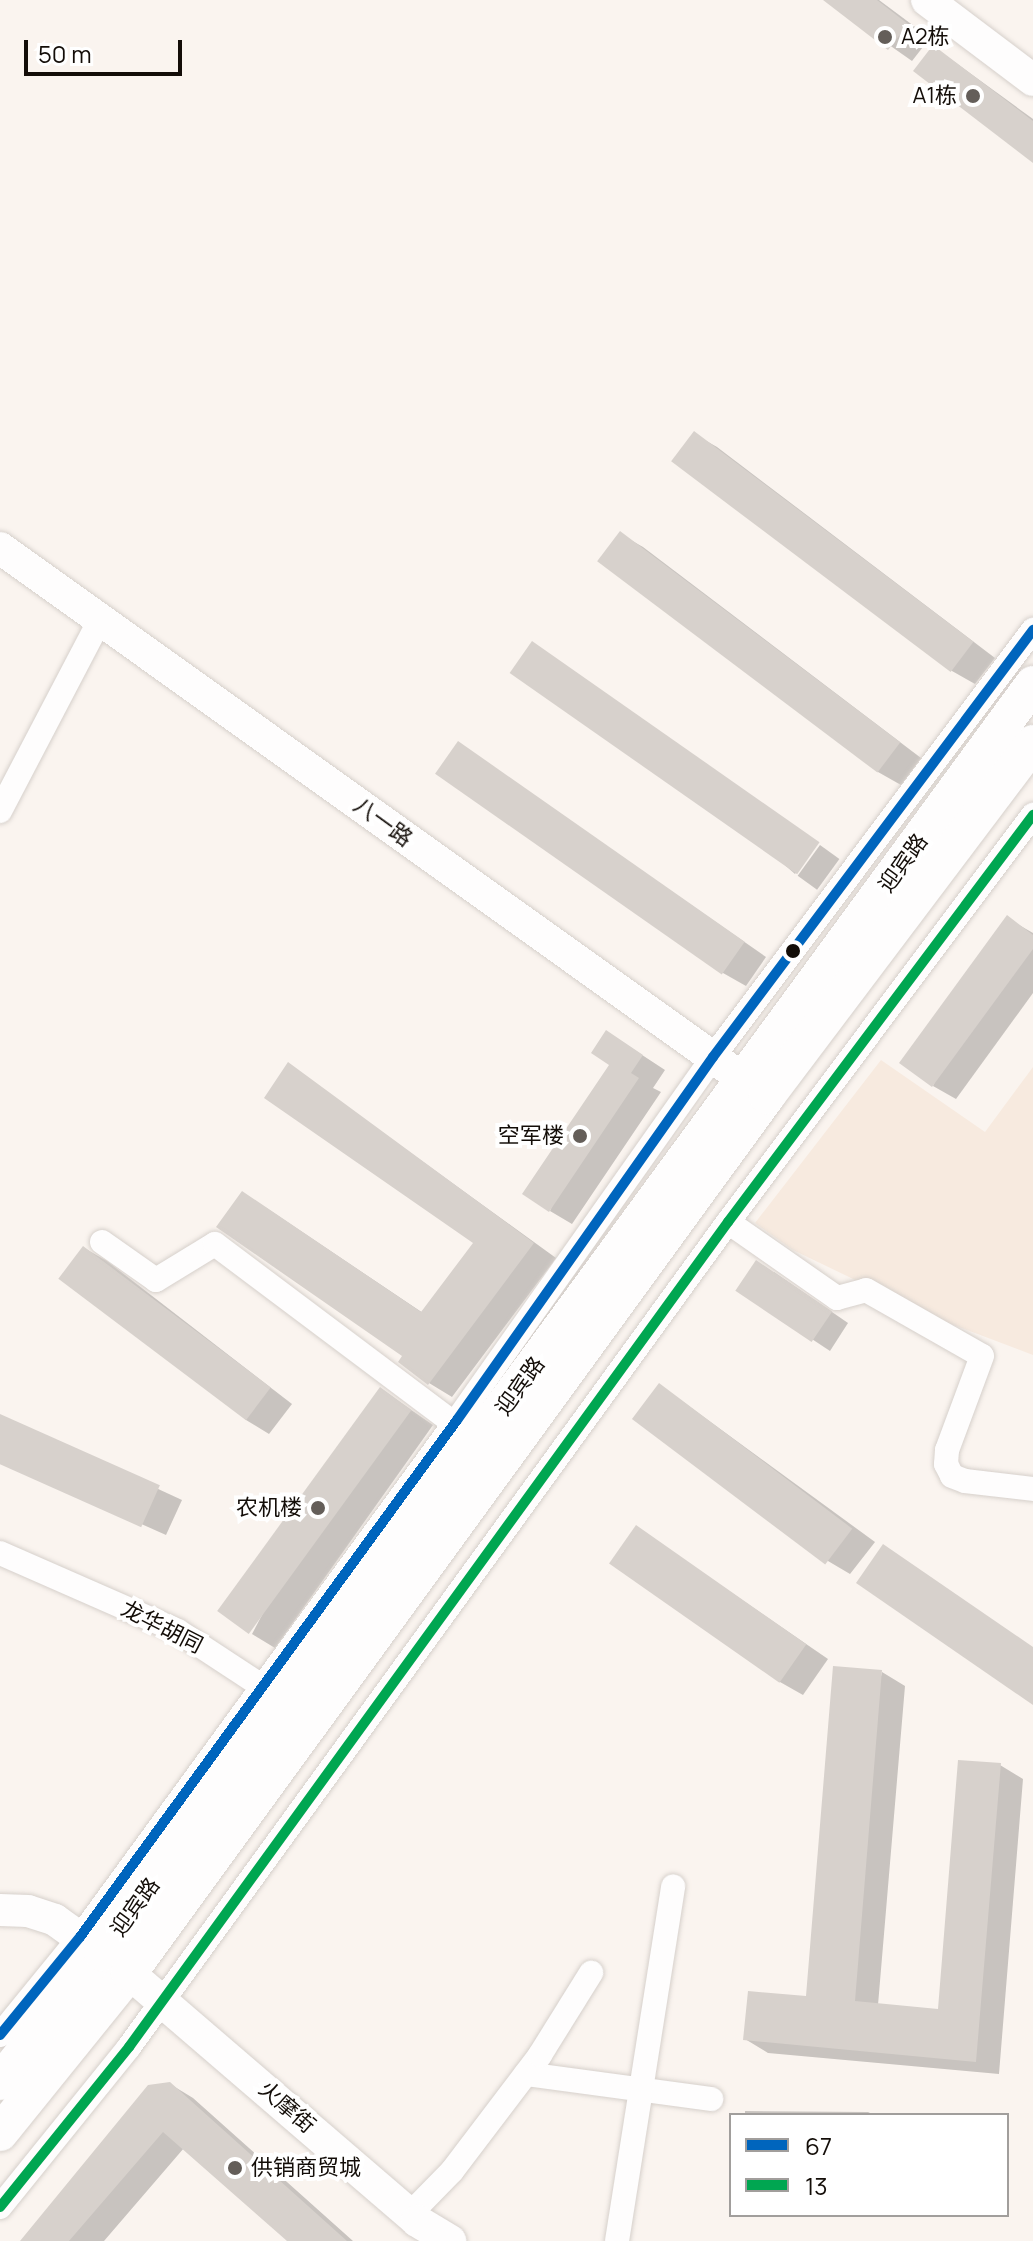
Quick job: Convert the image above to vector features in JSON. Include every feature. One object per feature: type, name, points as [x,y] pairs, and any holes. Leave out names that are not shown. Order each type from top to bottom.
[{"type":"main road","name":"迎宾路","points":[[0,2082],[103,1954],[287,1702],[756,1088],[1033,684]]},
{"type":"main road","name":"迎宾路","points":[[287,1702],[467,1432],[756,1088],[1033,743]]},
{"type":"main road","name":"迎宾路","points":[[0,2133],[103,1954]]},
{"type":"street","points":[[927,0],[1033,80]]},
{"type":"street","name":"八一路","points":[[0,548],[756,1088]]},
{"type":"street","points":[[1,805],[100,620]]},
{"type":"street","points":[[102,1242],[156,1280],[215,1244],[467,1432],[713,1057],[1033,630]]},
{"type":"street","points":[[0,2207],[88,2101],[164,1999],[728,1222],[1033,815]]},
{"type":"street","points":[[728,1222],[837,1298],[866,1290],[982,1356],[947,1450],[946,1464],[952,1476],[965,1481],[1033,1489]]},
{"type":"street","name":"龙华胡同","points":[[0,1553],[178,1631],[287,1702]]},
{"type":"street","points":[[0,2035],[103,1954],[287,1702]]},
{"type":"street","points":[[617,2241],[673,1886]]},
{"type":"street","name":"火摩街","points":[[0,1910],[28,1911],[55,1920],[103,1954],[164,1999],[410,2214],[450,2241]]},
{"type":"street","points":[[410,2214],[452,2171],[526,2074],[591,1973]]},
{"type":"street","points":[[526,2074],[711,2099]]},
{"type":"shaded area","points":[[881,1060],[985,1132],[1033,1067],[1033,1355],[930,1316],[793,1250],[755,1223]]},
{"type":"building","name":"A2栋","points":[[823,0],[877,0],[908,24],[888,50]]},
{"type":"building","name":"A1栋","points":[[933,45],[1033,121],[1033,163],[913,71]]},
{"type":"building","points":[[694,431],[974,642],[951,672],[671,461]]},
{"type":"building","points":[[620,531],[900,742],[877,773],[597,561]]},
{"type":"building","points":[[532,641],[820,842],[797,874],[510,673]]},
{"type":"building","points":[[458,741],[745,942],[722,975],[435,774]]},
{"type":"building","points":[[1007,915],[1033,935],[1033,949],[932,1087],[899,1063]]},
{"type":"building","name":"空军楼","points":[[606,1030],[643,1055],[631,1073],[639,1078],[549,1212],[522,1194],[609,1065],[591,1053]]},
{"type":"building","points":[[288,1062],[534,1243],[428,1385],[398,1362],[402,1356],[216,1227],[242,1191],[421,1312],[473,1243],[264,1098]]},
{"type":"building","points":[[83,1246],[271,1387],[246,1420],[58,1279]]},
{"type":"building","points":[[756,1260],[832,1311],[812,1342],[735,1291]]},
{"type":"building","points":[[659,1383],[852,1529],[825,1565],[632,1419]]},
{"type":"building","name":"农机楼","points":[[380,1387],[412,1410],[249,1634],[217,1611]]},
{"type":"building","points":[[0,1414],[160,1485],[141,1527],[0,1464]]},
{"type":"building","points":[[636,1525],[806,1644],[779,1683],[609,1564]]},
{"type":"building","points":[[883,1544],[1033,1647],[1033,1705],[856,1583]]},
{"type":"building","points":[[833,1666],[882,1670],[855,2001],[938,2009],[958,1760],[1001,1763],[976,2062],[743,2040],[748,1991],[806,1996]]},
{"type":"building","name":"供销商贸城","points":[[170,2082],[347,2241],[287,2241],[163,2132],[69,2241],[20,2241],[148,2085]]},
{"type":"transit line","name":"67","points":[[0,2035],[80,1937],[457,1420],[713,1057],[1033,630]]},
{"type":"transit line","name":"13","points":[[0,2207],[129,2047],[728,1222],[1033,815]]},
{"type":"place","name":"A2栋","points":[[885,37]]},
{"type":"place","name":"A1栋","points":[[973,96]]},
{"type":"place","name":"空军楼","points":[[580,1136]]},
{"type":"place","name":"农机楼","points":[[318,1508]]},
{"type":"place","name":"供销商贸城","points":[[235,2168]]}]
